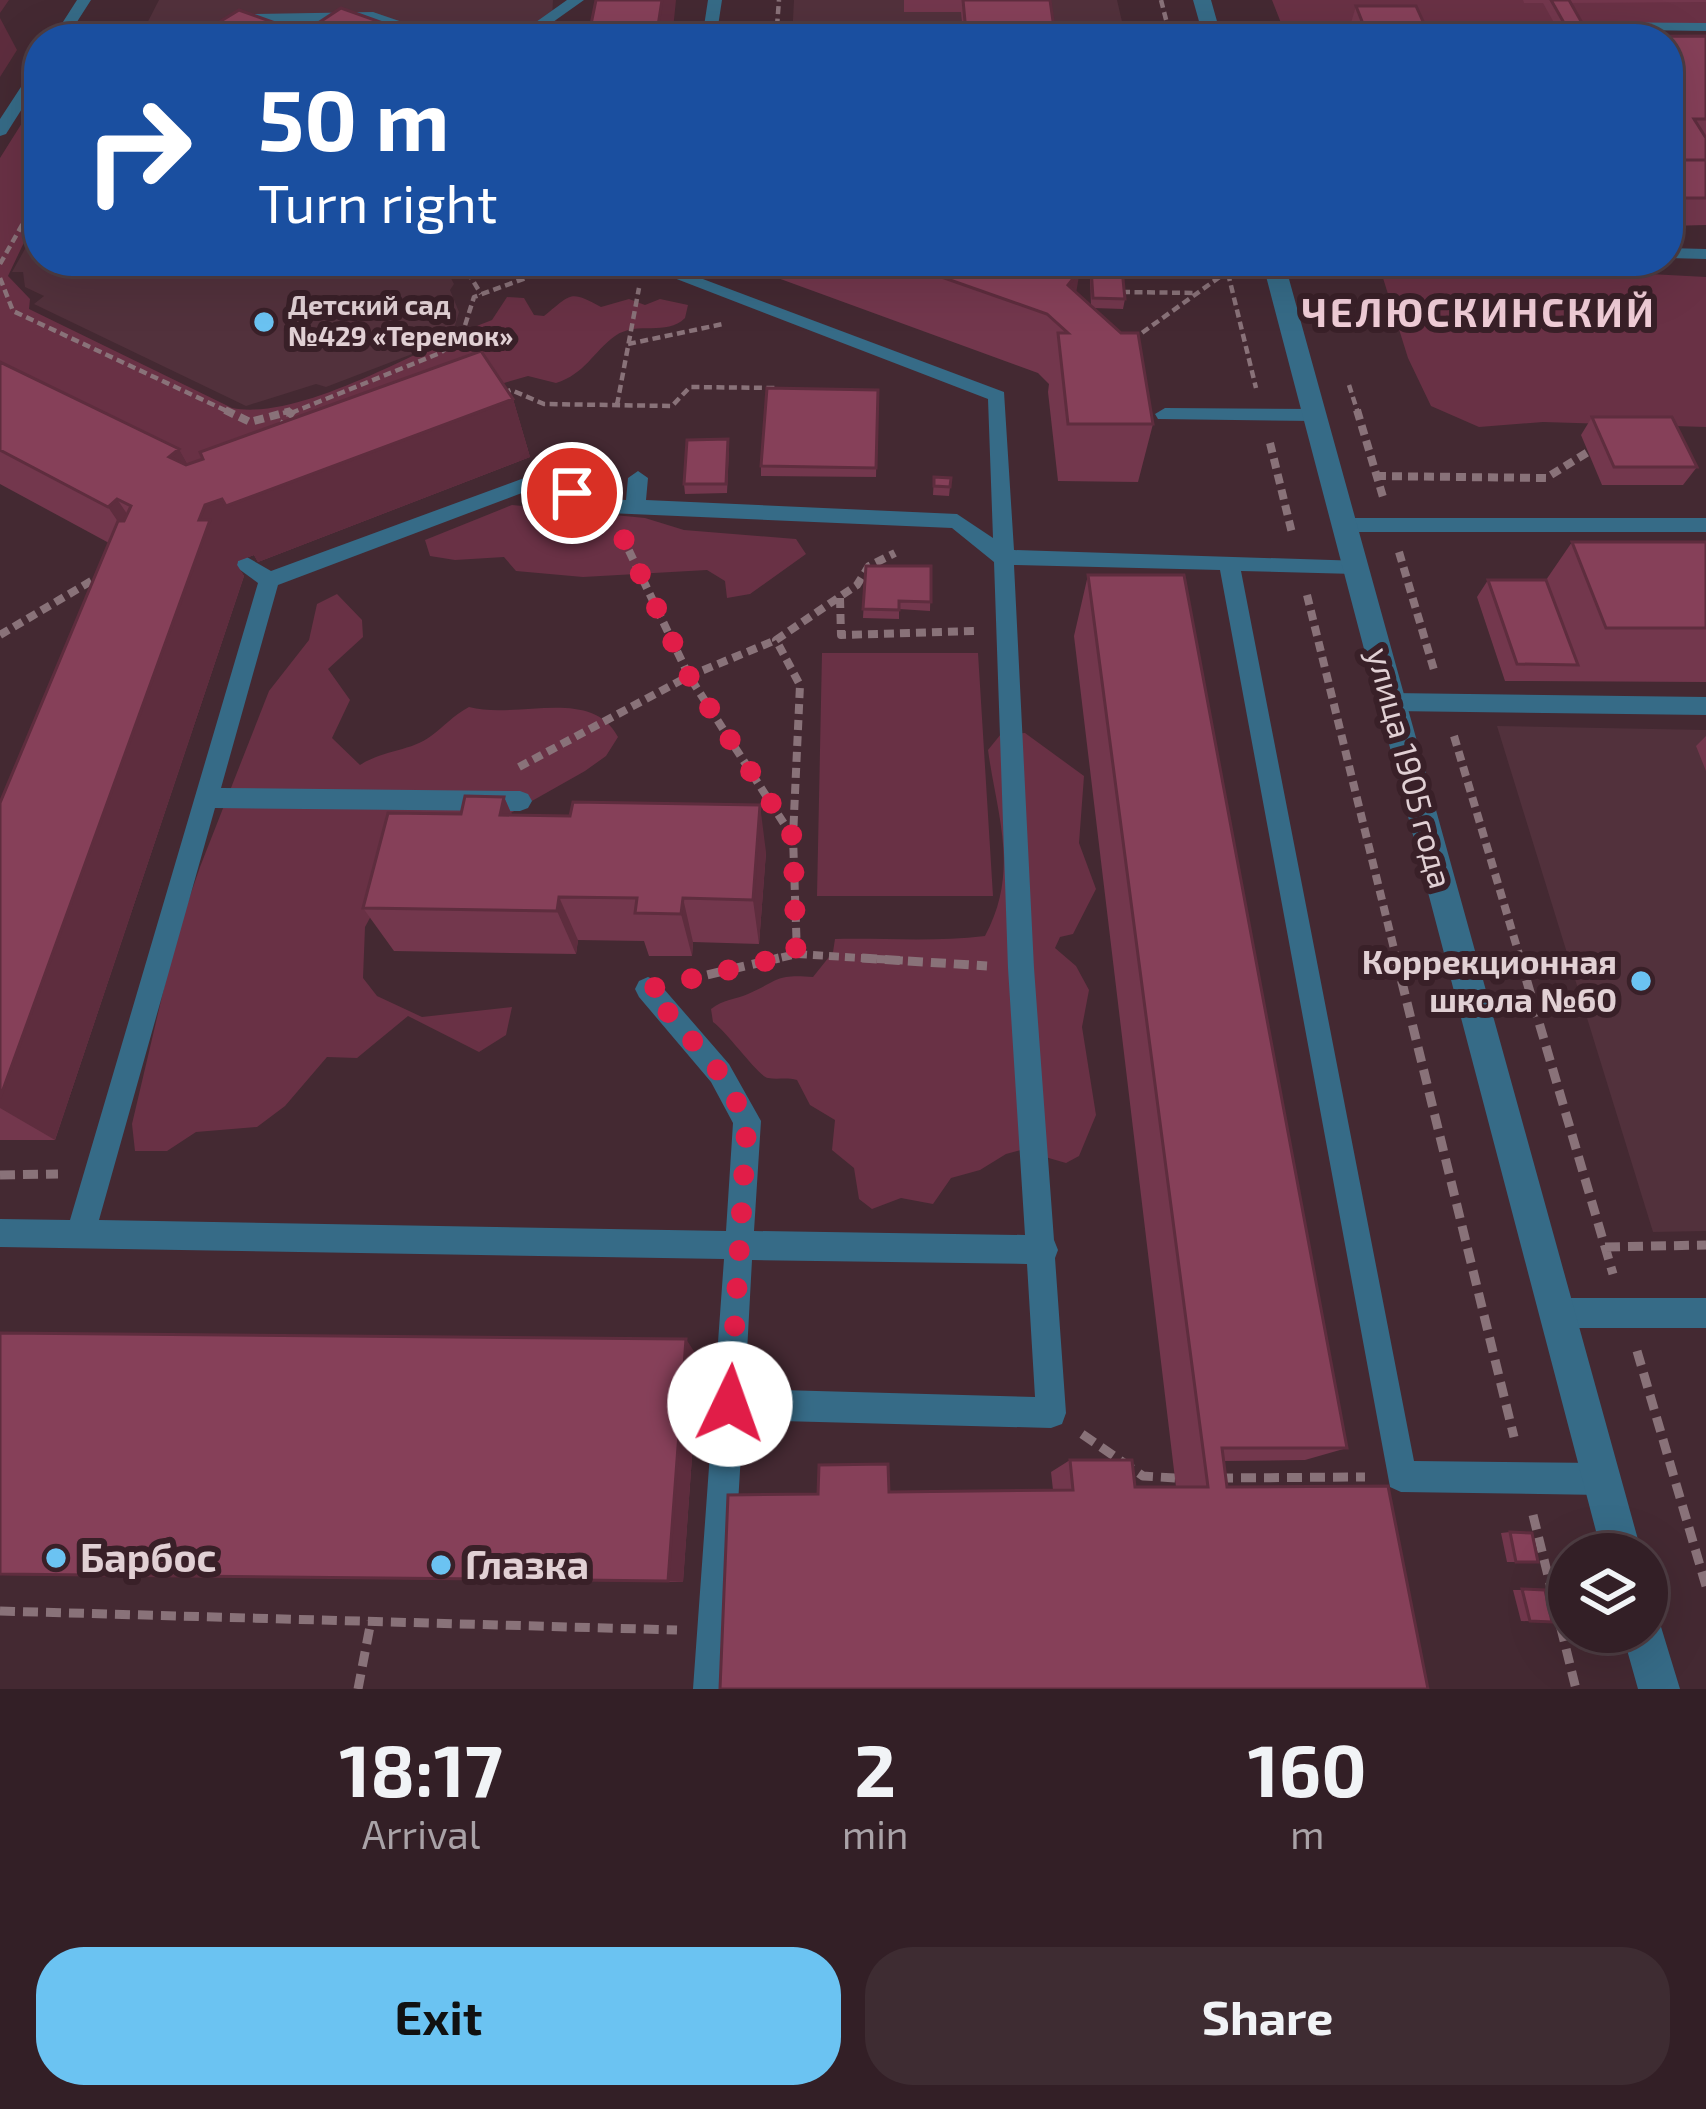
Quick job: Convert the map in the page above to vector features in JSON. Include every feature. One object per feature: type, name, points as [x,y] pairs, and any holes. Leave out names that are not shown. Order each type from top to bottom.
[{"type":"street","name":"улица 1905 года","points":[[1277,276],[1616,1533]]},
{"type":"street","points":[[1649,1653],[1658,1689]]},
{"type":"lane","points":[[541,24],[577,0]]},
{"type":"lane","points":[[245,24],[255,18],[373,16],[398,24]]},
{"type":"lane","points":[[0,131],[24,93]]},
{"type":"lane","points":[[678,276],[998,396],[1021,968],[1051,1413],[730,1404]]},
{"type":"lane","points":[[1165,415],[1315,415]]},
{"type":"lane","points":[[635,507],[638,478]]},
{"type":"lane","points":[[269,580],[535,481],[608,506],[957,521],[1002,556],[1355,566]]},
{"type":"lane","points":[[1344,525],[1706,525]]},
{"type":"lane","points":[[238,561],[269,580]]},
{"type":"lane","points":[[1229,562],[1401,1476],[1602,1479]]},
{"type":"lane","points":[[80,1232],[269,580]]},
{"type":"lane","points":[[1392,702],[1706,706]]},
{"type":"lane","points":[[204,798],[520,801]]},
{"type":"lane","points":[[648,989],[720,1073],[747,1121],[710,1689]]},
{"type":"lane","points":[[0,1233],[1043,1250]]},
{"type":"lane","points":[[1557,1313],[1706,1312]]},
{"type":"path","points":[[0,264],[24,222]]},
{"type":"path","points":[[471,276],[482,294]]},
{"type":"path","points":[[0,278],[13,311],[250,422],[440,353],[461,338],[474,297],[531,276]]},
{"type":"path","points":[[617,405],[639,276]]},
{"type":"path","points":[[1123,346],[1216,276]]},
{"type":"path","points":[[1229,276],[1576,1689]]},
{"type":"path","points":[[1121,292],[1198,293]]},
{"type":"path","points":[[628,344],[777,313]]},
{"type":"path","points":[[1344,369],[1706,1586]]},
{"type":"path","points":[[490,398],[511,390],[544,404],[672,406],[690,387],[784,388]]},
{"type":"path","points":[[271,441],[293,410]]},
{"type":"path","points":[[1376,476],[1546,478],[1588,452]]},
{"type":"path","points":[[608,506],[689,676],[793,837]]},
{"type":"path","points":[[458,799],[689,676],[776,640],[857,585],[869,566],[957,521]]},
{"type":"path","points":[[0,635],[98,577]]},
{"type":"path","points":[[840,596],[842,635],[1006,631]]},
{"type":"path","points":[[776,640],[800,685],[793,837],[796,954]]},
{"type":"path","points":[[648,989],[796,954],[1021,968]]},
{"type":"path","points":[[0,1175],[98,1173]]},
{"type":"path","points":[[1605,1247],[1706,1245]]},
{"type":"path","points":[[1051,1413],[1143,1476],[1175,1478]]},
{"type":"path","points":[[1193,1478],[1401,1476]]},
{"type":"path","points":[[0,1611],[714,1631]]},
{"type":"path","points":[[358,1689],[371,1622]]},
{"type":"shaded area","points":[[159,0],[553,0],[552,19],[565,24],[147,24]]},
{"type":"shaded area","points":[[794,0],[1117,0],[1123,24],[793,24]]},
{"type":"shaded area","points":[[1272,0],[1706,0],[1706,23],[1281,23]]},
{"type":"shaded area","points":[[24,120],[24,242],[8,276],[30,299],[29,309],[232,408],[293,404],[328,393],[492,320],[507,297],[524,298],[534,315],[544,316],[571,296],[601,307],[629,299],[645,305],[660,299],[688,305],[685,318],[677,324],[624,331],[574,374],[556,383],[528,376],[201,472],[0,385],[0,158]]},
{"type":"shaded area","name":"Детский сад №429 «Теремок»","points":[[24,251],[24,276],[450,276],[459,312],[453,332],[433,346],[326,387],[316,384],[246,406],[34,304],[44,296],[25,287],[23,272],[12,272]]},
{"type":"shaded area","points":[[1382,276],[1706,277],[1706,427],[1543,422],[1479,427],[1431,406],[1408,358]]},
{"type":"shaded area","points":[[512,505],[645,518],[684,530],[796,539],[806,554],[750,594],[727,598],[725,581],[707,570],[583,577],[516,571],[504,557],[455,560],[430,556],[425,540]]},
{"type":"shaded area","points":[[337,594],[362,620],[363,637],[328,669],[350,700],[332,738],[360,765],[423,741],[469,707],[572,709],[606,722],[618,737],[606,756],[585,771],[491,824],[378,903],[365,927],[363,978],[377,996],[422,1017],[512,1007],[506,1035],[479,1052],[408,1016],[357,1058],[327,1057],[285,1106],[257,1127],[196,1132],[167,1151],[135,1151],[132,1124],[176,937],[200,867],[269,691],[309,640],[317,604]]},
{"type":"shaded area","points":[[822,653],[978,653],[993,896],[817,896]]},
{"type":"shaded area","name":"Коррекционная школа №60","points":[[1497,726],[1706,730],[1706,1231],[1653,1232]]},
{"type":"shaded area","points":[[1025,733],[1084,776],[1079,843],[1096,889],[1073,934],[1060,937],[1055,948],[1076,966],[1089,990],[1082,1027],[1096,1115],[1079,1156],[1066,1163],[1021,1150],[951,1178],[933,1204],[901,1198],[872,1209],[859,1199],[854,1168],[832,1150],[835,1120],[810,1105],[797,1080],[764,1076],[713,1022],[711,1009],[783,978],[813,977],[833,952],[835,939],[985,936],[996,912],[1004,866],[988,750],[1001,734]]},
{"type":"building","points":[[596,0],[662,0],[658,24],[591,24]]},
{"type":"building","points":[[963,0],[1050,0],[1053,24],[965,24]]},
{"type":"building","points":[[1551,0],[1569,0],[1583,24],[1565,24]]},
{"type":"building","points":[[1356,6],[1416,6],[1424,24],[1363,24]]},
{"type":"building","points":[[341,8],[386,24],[317,24]]},
{"type":"building","points":[[239,10],[278,24],[216,24]]},
{"type":"building","points":[[1683,36],[1706,36],[1706,119],[1694,119],[1706,138],[1706,160],[1683,160]]},
{"type":"building","points":[[1683,160],[1706,160],[1706,198],[1683,198]]},
{"type":"building","points":[[939,276],[1075,276],[1068,285],[1121,333],[1138,333],[1153,424],[1068,424],[1058,333],[1068,333],[1047,314]]},
{"type":"building","points":[[1092,276],[1123,276],[1125,299],[1093,298]]},
{"type":"building","points":[[481,351],[513,399],[226,506],[222,499],[205,505],[199,520],[210,520],[0,1098],[0,803],[118,521],[124,521],[131,506],[117,499],[108,507],[0,450],[0,362],[179,449],[169,457],[186,465],[203,459],[200,452]]},
{"type":"building","points":[[767,388],[878,390],[876,468],[761,466]]},
{"type":"building","points":[[1592,417],[1672,417],[1697,467],[1614,467]]},
{"type":"building","points":[[728,439],[726,484],[684,484],[687,440]]},
{"type":"building","points":[[934,477],[951,478],[950,487],[934,486]]},
{"type":"building","points":[[1572,542],[1706,542],[1706,628],[1606,628]]},
{"type":"building","points":[[866,566],[931,566],[931,602],[899,601],[899,610],[863,609]]},
{"type":"building","points":[[1088,575],[1184,575],[1347,1448],[1222,1448],[1227,1487],[1388,1486],[1428,1689],[720,1689],[728,1495],[818,1494],[819,1465],[888,1464],[889,1492],[1073,1490],[1070,1460],[1132,1460],[1135,1487],[1208,1487]]},
{"type":"building","points":[[1488,580],[1546,580],[1578,665],[1517,664]]},
{"type":"building","points":[[465,796],[504,797],[500,815],[570,816],[573,802],[760,805],[753,900],[683,898],[681,914],[635,913],[637,898],[559,897],[557,911],[363,908],[388,813],[461,814]]},
{"type":"building","points":[[0,1333],[686,1339],[668,1581],[0,1574]]},
{"type":"building","points":[[1510,1532],[1532,1533],[1538,1562],[1516,1562]]},
{"type":"building","points":[[1522,1589],[1545,1590],[1548,1622],[1530,1621]]},
{"type":"place","name":"Детский сад №429 «Теремок»","points":[[264,322]]},
{"type":"place","name":"Коррекционная школа №60","points":[[1641,981]]},
{"type":"place","name":"Барбос","points":[[56,1558]]},
{"type":"place","name":"Глазка","points":[[441,1565]]},
{"type":"district","name":"ЧЕЛЮСКИНСКИЙ","points":[[1479,313]]},
{"type":"route","points":[[572,493],[608,506],[689,676],[793,837],[796,954],[648,989],[720,1073],[747,1121],[730,1404]]}]
